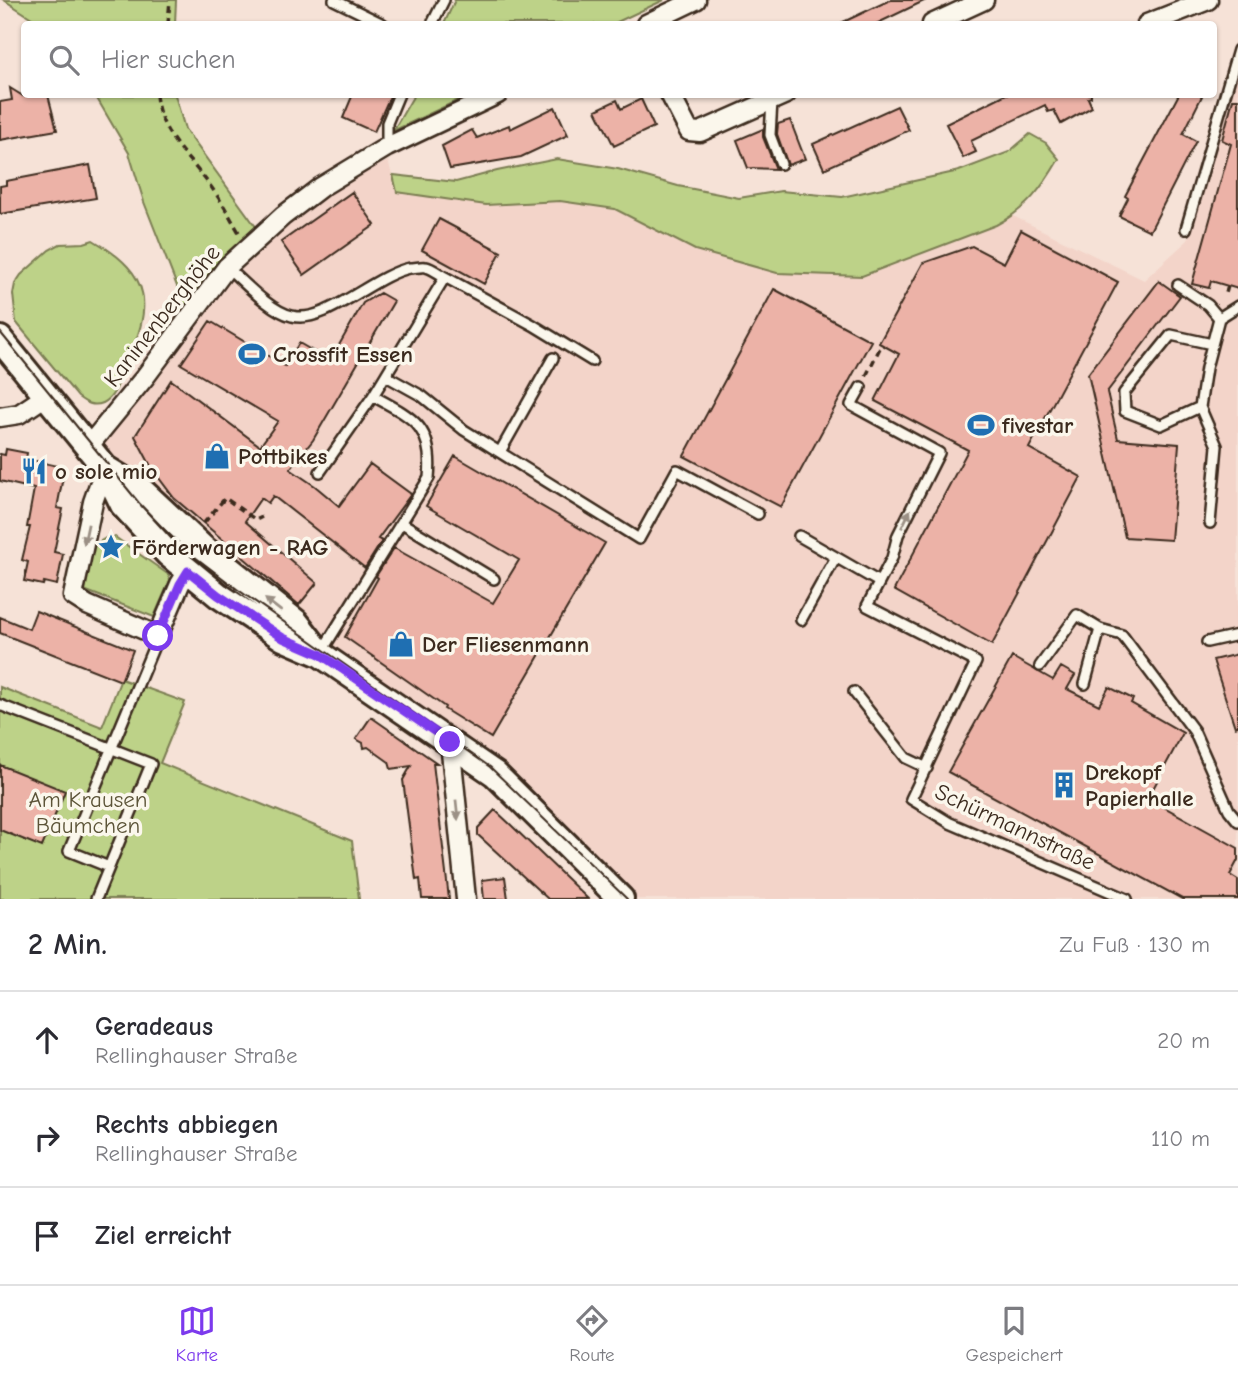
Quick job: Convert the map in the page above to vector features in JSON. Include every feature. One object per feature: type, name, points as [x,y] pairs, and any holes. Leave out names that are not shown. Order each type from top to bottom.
[{"type":"main road","points":[[0,339],[105,468],[123,505],[140,526],[188,571],[218,595],[283,638],[320,654],[495,774],[621,899]]},
{"type":"main road","points":[[105,468],[141,490],[204,548],[296,622],[320,654]]},
{"type":"street","points":[[652,21],[696,0]]},
{"type":"street","points":[[938,21],[984,0]]},
{"type":"street","points":[[1155,21],[1208,0]]},
{"type":"street","name":"Kaninenberghöhe","points":[[87,448],[139,385],[227,267],[248,247],[321,187],[387,147],[490,98]]},
{"type":"street","points":[[672,98],[689,131],[700,132],[779,98]]},
{"type":"street","points":[[0,417],[19,415],[46,396]]},
{"type":"street","points":[[105,468],[93,502],[73,596],[87,605],[158,636],[188,571]]},
{"type":"street","points":[[450,742],[466,899]]},
{"type":"lane","points":[[334,0],[377,21]]},
{"type":"lane","points":[[434,21],[444,0]]},
{"type":"lane","points":[[1186,229],[1238,50]]},
{"type":"lane","points":[[387,147],[387,122],[397,98]]},
{"type":"lane","points":[[779,98],[770,135],[781,164]]},
{"type":"lane","points":[[227,267],[276,309],[290,316],[305,318],[332,307],[385,276],[425,266],[533,325],[592,361]]},
{"type":"lane","points":[[320,472],[386,376],[445,277]]},
{"type":"lane","points":[[1178,285],[1208,305],[1219,318]]},
{"type":"lane","points":[[1210,523],[1217,446],[1200,407],[1206,368],[1219,318],[1238,306]]},
{"type":"lane","points":[[1200,407],[1161,425],[1125,411],[1124,393],[1171,335],[1212,344]]},
{"type":"lane","points":[[500,452],[553,358]]},
{"type":"lane","points":[[386,376],[422,396],[464,430],[639,539],[677,470],[758,514]]},
{"type":"lane","points":[[799,536],[879,582],[892,558],[898,535],[939,453],[852,405],[861,387]]},
{"type":"lane","points":[[320,654],[429,478],[431,457],[425,433],[413,420],[373,396]]},
{"type":"lane","points":[[402,523],[494,579]]},
{"type":"lane","points":[[801,620],[835,559]]},
{"type":"lane","name":"Schürmannstraße","points":[[879,582],[867,606],[976,662],[911,799],[950,823],[1127,899]]},
{"type":"lane","points":[[1040,666],[1077,615],[1100,629],[1122,635],[1194,731],[1229,810],[1238,821]]},
{"type":"lane","points":[[1086,684],[1100,629]]},
{"type":"lane","points":[[1207,642],[1238,635]]},
{"type":"lane","points":[[109,867],[69,851],[158,636]]},
{"type":"lane","points":[[855,692],[906,758],[927,768]]},
{"type":"lane","points":[[0,705],[151,764],[96,899]]},
{"type":"path","points":[[168,21],[170,0]]},
{"type":"path","points":[[157,98],[163,125],[175,144],[214,191],[248,247]]},
{"type":"path","points":[[861,387],[882,344]]},
{"type":"path","points":[[209,516],[225,498],[256,520],[262,517]]},
{"type":"shaded area","points":[[1238,29],[1238,899],[623,899],[496,773],[225,589],[156,526],[89,447],[227,272],[323,191],[388,161],[397,192],[486,205],[560,201],[615,209],[695,250],[938,247],[1013,216],[1144,280],[1188,240]]},
{"type":"green space","points":[[4,0],[176,0],[175,21],[36,21]]},
{"type":"green space","points":[[455,0],[664,0],[619,21],[445,21]]},
{"type":"green space","points":[[97,98],[176,98],[185,129],[259,231],[189,317],[144,202],[129,153]]},
{"type":"green space","points":[[412,98],[463,98],[393,131]]},
{"type":"green space","points":[[1030,134],[1046,143],[1059,159],[1040,188],[1017,212],[996,225],[862,276],[777,273],[695,250],[615,209],[560,201],[486,205],[397,192],[393,175],[456,182],[557,159],[618,169],[678,186],[739,198],[781,191],[842,197],[959,171],[1009,152]]},
{"type":"green space","points":[[93,240],[128,266],[142,294],[143,310],[134,346],[117,387],[111,397],[96,405],[78,397],[16,322],[13,294],[21,275],[49,250],[60,244]]},
{"type":"green space","points":[[115,537],[169,575],[170,580],[154,617],[84,590],[92,546],[106,538]]},
{"type":"green space","name":"Am Krausen Bäumchen","points":[[121,679],[185,702],[160,763],[352,841],[359,899],[0,899],[0,687],[102,727]]},
{"type":"building","points":[[890,0],[926,0],[882,21],[845,21]]},
{"type":"building","points":[[10,88],[21,95],[21,98],[49,98],[57,130],[0,140],[0,102],[12,100]]},
{"type":"building","points":[[351,98],[389,98],[374,132],[343,118]]},
{"type":"building","points":[[998,98],[1088,98],[1092,107],[1061,124],[1054,110],[1048,112],[1045,105],[971,141],[976,152],[963,158],[946,124]]},
{"type":"building","points":[[1177,98],[1201,98],[1183,134],[1196,141],[1150,231],[1119,216],[1128,198],[1125,196]]},
{"type":"building","points":[[641,99],[654,127],[614,146],[596,110],[617,100],[621,109]]},
{"type":"building","points":[[1233,99],[1238,99],[1238,289],[1211,281],[1209,288],[1192,284],[1231,144],[1222,140]]},
{"type":"building","points":[[897,106],[909,130],[824,169],[813,144]]},
{"type":"building","points":[[555,107],[568,135],[521,157],[450,169],[442,146],[472,130],[477,138],[509,125],[510,129]]},
{"type":"building","points":[[790,120],[805,159],[788,165],[777,134],[778,124]]},
{"type":"building","points":[[763,129],[763,137],[776,169],[748,168],[737,140]]},
{"type":"building","points":[[90,165],[96,198],[0,214],[0,186],[6,185],[6,181]]},
{"type":"building","points":[[352,192],[375,225],[304,275],[281,242]]},
{"type":"building","points":[[439,219],[501,252],[484,284],[422,250]]},
{"type":"building","name":"fivestar","points":[[1021,230],[1118,282],[1029,448],[1081,477],[992,645],[894,590],[968,450],[875,401],[899,354],[879,343],[923,263],[972,246],[1004,263]]},
{"type":"building","points":[[1159,281],[1180,296],[1107,392],[1118,439],[1179,444],[1171,540],[1125,537],[1088,374]]},
{"type":"building","points":[[774,289],[871,341],[781,507],[684,456]]},
{"type":"building","points":[[380,293],[394,301],[313,440],[290,469],[339,506],[370,464],[411,494],[378,539],[382,541],[365,568],[273,496],[268,503],[261,498],[245,521],[317,583],[299,605],[174,498],[153,470],[135,436],[171,380],[260,446],[278,421],[181,364],[210,321],[285,366],[299,343],[330,361],[363,303]]},
{"type":"building","points":[[6,449],[27,453],[26,459],[58,466],[63,477],[57,508],[63,509],[54,552],[63,554],[57,585],[24,581],[28,562],[22,560],[30,527],[27,527],[34,489],[0,481],[0,454],[5,455]]},
{"type":"building","points":[[455,456],[605,543],[491,738],[444,709],[445,707],[345,637],[378,578],[376,576],[394,548],[493,603],[519,560],[426,506]]},
{"type":"building","points":[[36,611],[133,650],[121,681],[0,633],[0,617],[29,629]]},
{"type":"building","points":[[1238,654],[1238,726],[1235,727],[1213,660]]},
{"type":"building","name":"Drekopf Papierhalle","points":[[1012,657],[1053,680],[1061,667],[1075,675],[1067,689],[1099,705],[1109,687],[1133,699],[1131,703],[1183,733],[1148,798],[1238,848],[1238,860],[1230,875],[1238,880],[1238,899],[1182,899],[948,772]]},
{"type":"building","points":[[371,717],[437,763],[433,763],[449,899],[422,899],[420,879],[416,880],[403,780],[411,766],[391,769],[389,762],[368,747],[364,748],[363,743],[356,739]]},
{"type":"building","points":[[0,765],[65,791],[42,847],[0,830]]},
{"type":"building","points":[[495,810],[588,899],[548,899],[478,835],[478,828]]},
{"type":"building","points":[[505,877],[508,899],[484,899],[482,880]]},
{"type":"tram line","points":[[0,332],[139,503],[178,544],[237,589],[490,767],[627,899]]},
{"type":"place","name":"Crossfit Essen","points":[[252,354]]},
{"type":"place","name":"fivestar","points":[[981,425]]},
{"type":"place","name":"Pottbikes","points":[[217,456]]},
{"type":"place","name":"o sole mio","points":[[34,471]]},
{"type":"place","name":"Förderwagen - RAG","points":[[111,547]]},
{"type":"place","name":"Der Fliesenmann","points":[[401,644]]},
{"type":"place","name":"Drekopf Papierhalle","points":[[1064,785]]},
{"type":"route","points":[[158,636],[188,571],[218,595],[283,638],[320,654],[450,742]]}]
